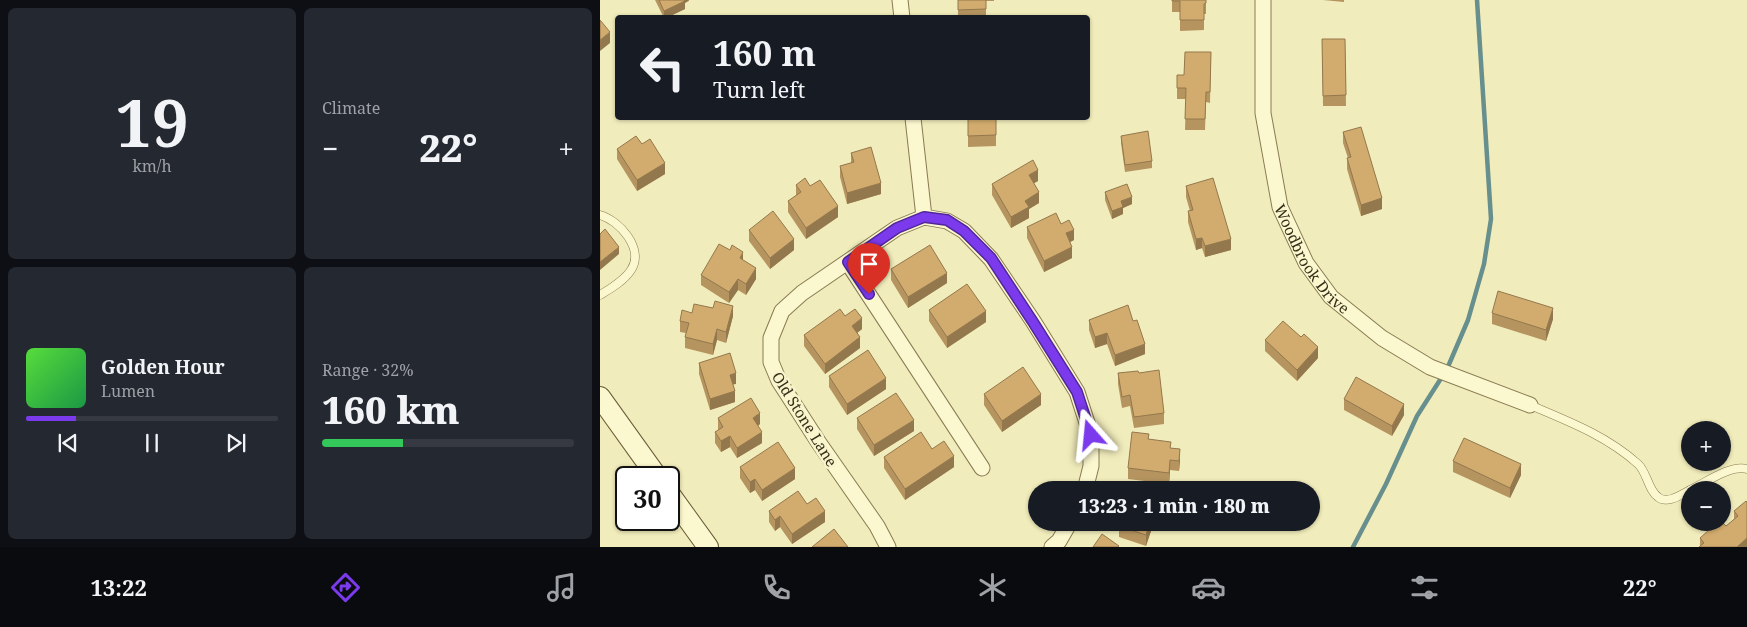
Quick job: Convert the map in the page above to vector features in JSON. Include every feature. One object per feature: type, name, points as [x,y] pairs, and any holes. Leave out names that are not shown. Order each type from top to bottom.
[{"type":"main road","points":[[600,397],[649,466]]},
{"type":"main road","points":[[680,508],[708,547]]},
{"type":"street","points":[[900,0],[902,15]]},
{"type":"street","name":"Woodbrook Drive","points":[[1263,0],[1262,112],[1280,207],[1306,263],[1331,297],[1382,338],[1430,367],[1530,405]]},
{"type":"street","points":[[913,120],[924,217],[947,220],[964,231],[991,258],[1077,392],[1091,435],[1091,466],[1087,481]]},
{"type":"street","name":"Old Stone Lane","points":[[888,547],[877,526],[819,443],[779,381],[771,362],[771,338],[782,311],[802,293],[897,228],[924,217]]},
{"type":"street","points":[[848,262],[982,468]]},
{"type":"street","points":[[1052,547],[1059,542],[1065,531]]},
{"type":"lane","points":[[600,215],[616,223],[630,239],[635,253],[632,270],[615,286],[600,296]]},
{"type":"lane","points":[[1530,405],[1575,424],[1614,445],[1640,466],[1657,497],[1663,500],[1681,494]]},
{"type":"lane","points":[[1708,481],[1729,470],[1747,469]]},
{"type":"building","points":[[659,0],[684,0],[685,1],[664,11]]},
{"type":"building","points":[[958,0],[986,0],[986,9],[958,10]]},
{"type":"building","points":[[1172,0],[1206,0],[1204,4],[1204,20],[1180,20],[1180,1]]},
{"type":"building","points":[[600,20],[610,32],[600,40]]},
{"type":"building","points":[[1322,39],[1345,39],[1346,95],[1323,96]]},
{"type":"building","points":[[1185,52],[1211,52],[1210,92],[1206,92],[1205,119],[1185,119],[1186,88],[1177,88],[1177,75],[1184,75]]},
{"type":"building","points":[[968,120],[996,120],[996,135],[968,136]]},
{"type":"building","points":[[1361,127],[1382,198],[1361,205],[1347,158],[1351,157],[1343,132]]},
{"type":"building","points":[[1148,131],[1152,161],[1125,165],[1121,136]]},
{"type":"building","points":[[636,136],[642,144],[650,139],[665,163],[637,180],[617,149]]},
{"type":"building","points":[[871,147],[881,183],[847,193],[840,166],[854,162],[851,153]]},
{"type":"building","points":[[1033,160],[1038,170],[1029,175],[1039,192],[1025,201],[1029,207],[1011,217],[992,184]]},
{"type":"building","points":[[805,178],[810,186],[820,180],[838,206],[806,228],[788,201],[801,192],[796,185]]},
{"type":"building","points":[[1213,178],[1231,239],[1205,246],[1202,238],[1196,239],[1188,211],[1193,210],[1186,186]]},
{"type":"building","points":[[1127,184],[1132,197],[1121,201],[1123,207],[1112,211],[1105,192]]},
{"type":"building","points":[[773,211],[794,239],[770,258],[749,230]]},
{"type":"building","points":[[1056,213],[1061,224],[1069,220],[1074,230],[1066,233],[1072,247],[1044,261],[1027,227]]},
{"type":"building","points":[[605,229],[619,247],[600,262],[600,234]]},
{"type":"building","points":[[719,244],[730,250],[732,245],[743,252],[740,258],[756,268],[746,284],[738,279],[729,292],[701,275]]},
{"type":"building","points":[[930,245],[947,273],[908,297],[891,269]]},
{"type":"building","points":[[967,284],[986,311],[947,337],[929,310]]},
{"type":"building","points":[[1498,291],[1553,308],[1546,330],[1492,313]]},
{"type":"building","points":[[715,301],[733,306],[726,332],[717,329],[713,344],[685,337],[689,323],[680,321],[682,310],[692,313],[694,304],[713,308]]},
{"type":"building","points":[[1128,305],[1133,321],[1137,320],[1145,344],[1115,355],[1107,333],[1095,337],[1089,320]]},
{"type":"building","points":[[840,309],[845,316],[855,309],[862,318],[852,326],[860,337],[825,364],[804,335]]},
{"type":"building","points":[[1283,321],[1301,337],[1304,334],[1318,347],[1297,370],[1265,340]]},
{"type":"building","points":[[868,350],[886,378],[847,404],[829,376]]},
{"type":"building","points":[[730,353],[736,373],[730,375],[735,391],[710,399],[699,363]]},
{"type":"building","points":[[1023,367],[1041,394],[1002,421],[984,394]]},
{"type":"building","points":[[1159,370],[1164,413],[1134,417],[1130,395],[1122,397],[1118,373],[1138,371],[1139,373]]},
{"type":"building","points":[[1356,377],[1404,404],[1392,426],[1344,399]]},
{"type":"building","points":[[896,393],[914,420],[874,445],[857,418]]},
{"type":"building","points":[[751,398],[760,413],[753,418],[762,432],[737,448],[730,436],[721,441],[715,432],[723,427],[718,418]]},
{"type":"building","points":[[921,432],[932,449],[944,441],[954,456],[905,489],[884,457]]},
{"type":"building","points":[[1132,432],[1149,434],[1148,439],[1171,442],[1170,448],[1180,449],[1179,461],[1170,460],[1169,473],[1128,468]]},
{"type":"building","points":[[1464,438],[1521,464],[1510,488],[1453,461]]},
{"type":"building","points":[[778,442],[795,468],[762,490],[755,479],[750,482],[740,467]]},
{"type":"building","points":[[798,491],[807,504],[816,498],[825,511],[792,534],[780,516],[775,520],[769,511]]},
{"type":"building","points":[[1747,502],[1747,538],[1737,547],[1699,547],[1704,543],[1700,538],[1708,531],[1731,531],[1731,522],[1738,516],[1734,511]]},
{"type":"building","points":[[834,529],[848,547],[812,547]]},
{"type":"building","points":[[1134,531],[1147,531],[1146,535]]},
{"type":"building","points":[[1102,534],[1119,546],[1093,547]]},
{"type":"waterway","points":[[1353,547],[1386,484],[1417,416],[1447,369],[1468,320],[1484,264],[1491,219],[1477,0]]},
{"type":"route","points":[[869,294],[848,262],[897,228],[924,217],[947,220],[964,231],[991,258],[1077,392],[1091,435]]}]
